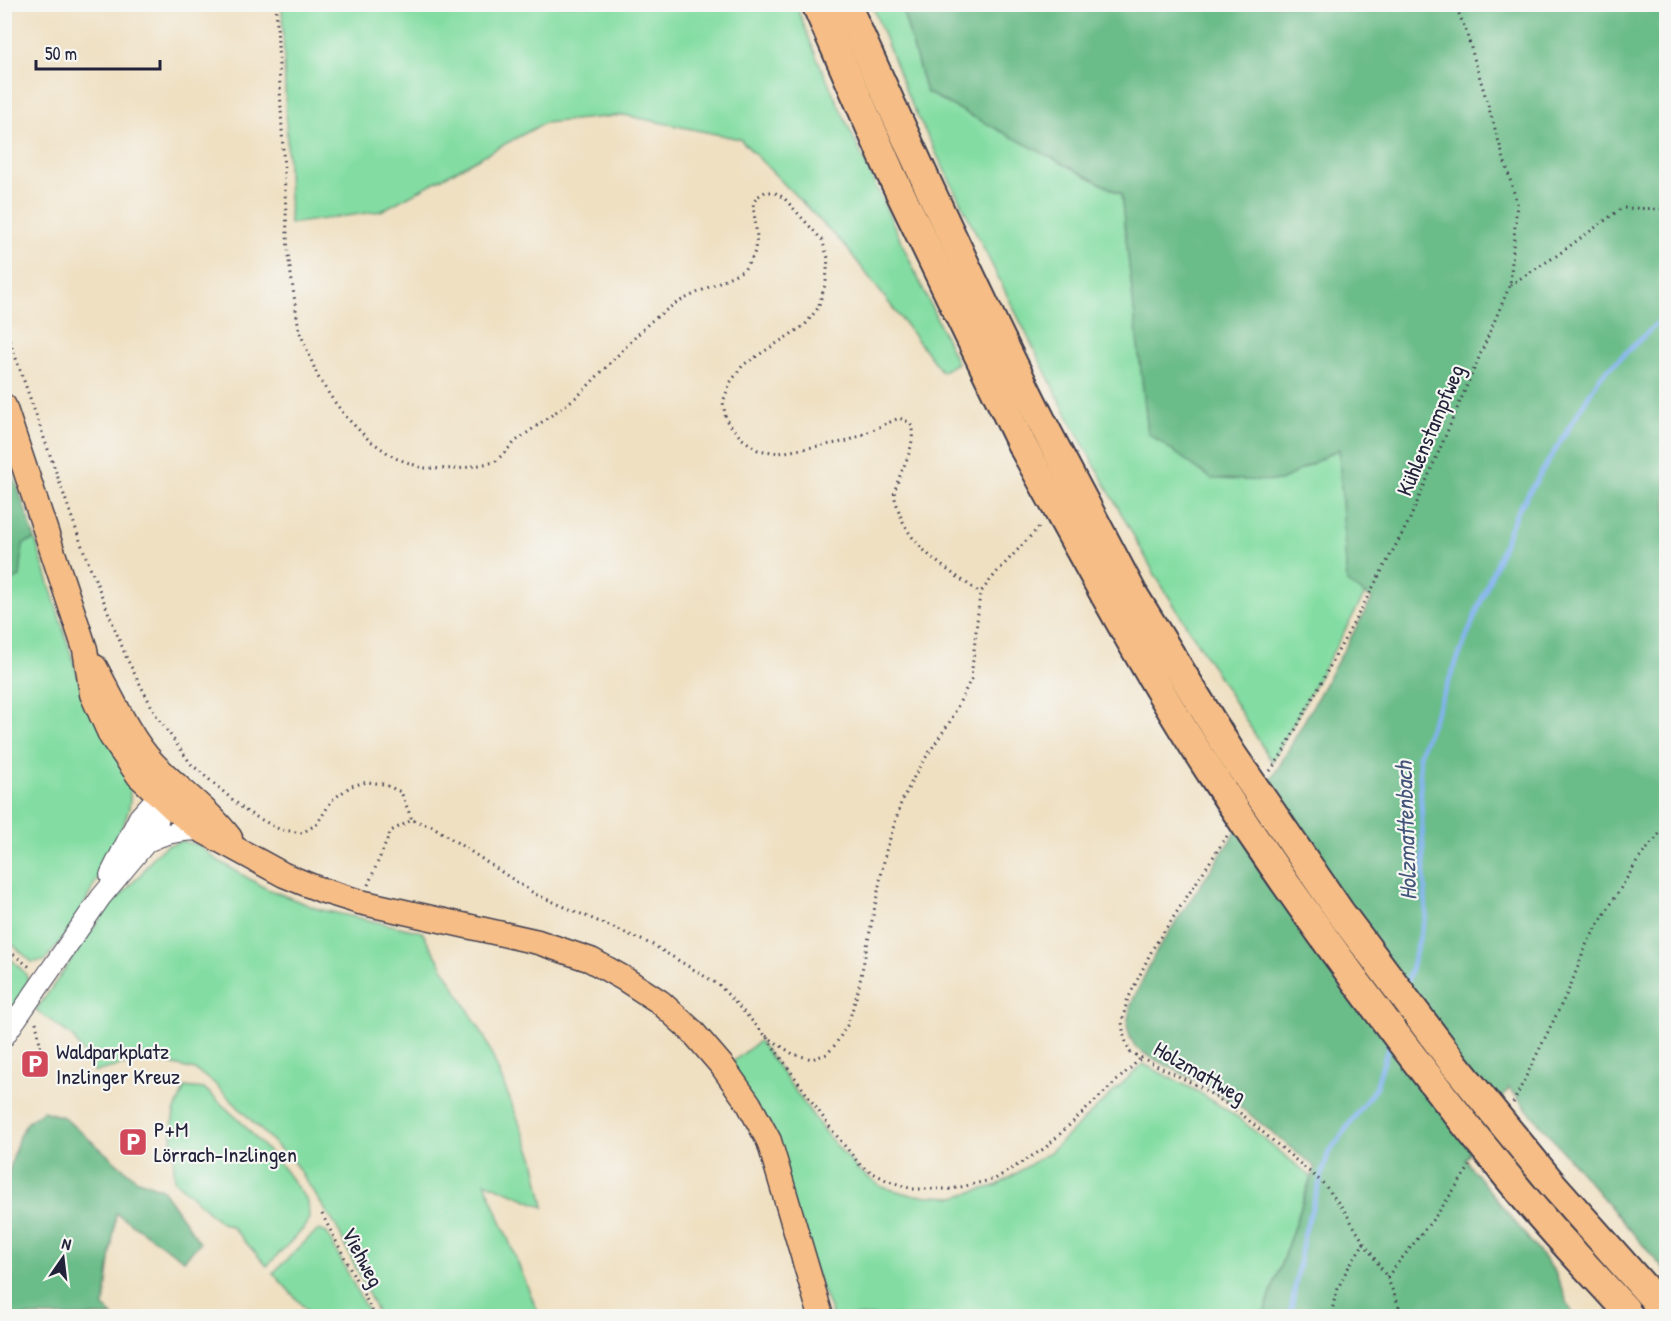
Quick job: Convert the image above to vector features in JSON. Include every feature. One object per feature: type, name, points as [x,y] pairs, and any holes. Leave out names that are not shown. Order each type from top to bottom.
[{"type":"highway","points":[[816,4],[891,174],[1021,443],[1112,608],[1209,769],[1326,940],[1429,1078],[1513,1184],[1628,1313]]},
{"type":"highway","points":[[846,4],[938,210],[1046,430],[1133,594],[1231,753],[1340,912],[1463,1075],[1553,1185],[1657,1302]]},
{"type":"main road","points":[[4,406],[85,649],[92,694],[100,714],[124,757],[139,776],[201,830],[302,883],[360,902],[538,942],[591,960],[623,978],[668,1010],[692,1031],[723,1067],[749,1104],[769,1141],[821,1317]]},
{"type":"main road","points":[[85,649],[122,717],[151,761],[218,823],[239,851]]},
{"type":"main road","points":[[151,761],[159,795]]},
{"type":"street","points":[[4,1037],[101,897],[147,842],[158,821],[159,795]]},
{"type":"street","points":[[101,897],[122,848],[139,817],[159,795]]},
{"type":"street","points":[[147,842],[178,830],[201,830]]},
{"type":"path","points":[[276,4],[288,254],[299,330],[318,376],[347,418],[369,440],[395,458],[423,468],[458,469],[495,462],[516,441],[579,395],[650,322],[676,303],[744,270],[754,255],[757,237],[753,204],[757,197],[765,192],[774,192],[784,198],[822,240],[828,258],[826,282],[819,308],[805,325],[743,365],[730,383],[723,402],[726,420],[741,438],[758,450],[779,453],[848,441],[898,418],[911,423],[914,434],[910,454],[894,492],[902,522],[921,550],[981,593]]},
{"type":"path","name":"Kühlenstampfweg","points":[[1267,776],[1281,756],[1409,521],[1510,285],[1517,203],[1466,31],[1455,4]]},
{"type":"path","points":[[1510,285],[1556,256],[1622,208],[1666,209]]},
{"type":"path","points":[[4,324],[83,549],[127,659],[156,716],[191,764],[247,812],[279,829],[302,833],[317,824],[332,800],[351,786],[367,782],[383,784],[401,792],[412,820]]},
{"type":"path","points":[[765,1035],[793,1054],[812,1059],[827,1054],[848,1024],[858,991],[886,851],[901,803],[918,770],[951,720],[971,679],[981,593],[996,572],[1040,526]]},
{"type":"path","points":[[360,902],[391,831],[412,820],[432,826],[535,894],[653,945],[719,985],[765,1035],[831,1130],[861,1166],[886,1180],[912,1189],[952,1189],[995,1179],[1045,1148],[1141,1058]]},
{"type":"path","points":[[1511,1105],[1518,1096],[1570,987],[1587,943],[1638,860],[1664,828]]},
{"type":"path","name":"Holzmattweg","points":[[1227,835],[1153,948],[1127,1001],[1122,1022],[1124,1037],[1131,1052],[1200,1087],[1239,1112],[1324,1184],[1344,1210],[1387,1277],[1403,1317]]},
{"type":"path","points":[[4,947],[45,979]]},
{"type":"path","points":[[4,1130],[8,1135],[9,1150],[4,1168]]},
{"type":"path","points":[[1387,1277],[1438,1213],[1471,1164]]},
{"type":"path","name":"Viehweg","points":[[322,1214],[375,1317]]},
{"type":"path","points":[[1332,1317],[1332,1305],[1342,1277],[1364,1243]]},
{"type":"green space","points":[[282,5],[796,5],[816,56],[957,363],[942,372],[846,247],[740,139],[624,115],[544,123],[381,211],[290,224]]},
{"type":"green space","points":[[872,5],[901,5],[926,92],[1121,194],[1148,433],[1280,481],[1339,448],[1347,582],[1365,594],[1272,762],[1157,578],[1067,415],[909,99]]},
{"type":"green space","points":[[901,5],[1666,5],[1666,1272],[1509,1088],[1465,1160],[1555,1272],[1573,1316],[1263,1316],[1315,1167],[1244,1110],[1205,1085],[1136,1048],[1127,1025],[1131,1004],[1156,952],[1277,770],[1372,599],[1347,582],[1339,449],[1280,481],[1212,479],[1148,433],[1121,194],[926,92]]},
{"type":"green space","points":[[5,449],[35,539],[23,544],[20,577],[6,583],[5,604]]},
{"type":"green space","points":[[35,539],[82,689],[128,776],[130,796],[123,826],[81,911],[44,961],[32,962],[5,938],[4,604],[6,583],[20,577],[23,543]]},
{"type":"green space","points":[[182,841],[198,845],[217,860],[265,888],[318,909],[422,932],[485,1038],[534,1159],[544,1207],[485,1182],[541,1316],[379,1316],[336,1226],[295,1164],[213,1082],[195,1070],[143,1060],[95,1072],[72,1036],[36,1010],[105,912],[141,874],[154,856],[166,846]]},
{"type":"green space","points":[[5,953],[25,973],[29,982],[5,1021]]},
{"type":"green space","points":[[759,1041],[827,1135],[858,1170],[882,1187],[912,1195],[954,1197],[998,1185],[1050,1152],[1143,1064],[1197,1091],[1236,1116],[1311,1177],[1263,1316],[833,1316],[730,1064]]},
{"type":"green space","points":[[185,1087],[205,1089],[241,1122],[284,1169],[308,1202],[309,1218],[303,1229],[267,1266],[232,1227],[220,1222],[174,1180],[173,1121]]},
{"type":"green space","points":[[43,1111],[63,1117],[136,1179],[162,1189],[200,1243],[184,1260],[116,1213],[104,1307],[113,1316],[5,1316],[5,1186],[19,1136],[27,1123]]},
{"type":"green space","points":[[319,1230],[327,1233],[370,1316],[312,1316],[273,1273]]},
{"type":"waterway","name":"Holzmattenbach","points":[[1407,983],[1426,915],[1419,755],[1516,514],[1600,377],[1666,315]]},
{"type":"waterway","name":"Holzmattenbach","points":[[1290,1316],[1304,1235],[1328,1154],[1376,1087],[1390,1041]]},
{"type":"place","name":"Waldparkplatz Inzlinger Kreuz","points":[[35,1064]]},
{"type":"place","name":"P+M Lörrach-Inzlingen","points":[[133,1142]]}]
